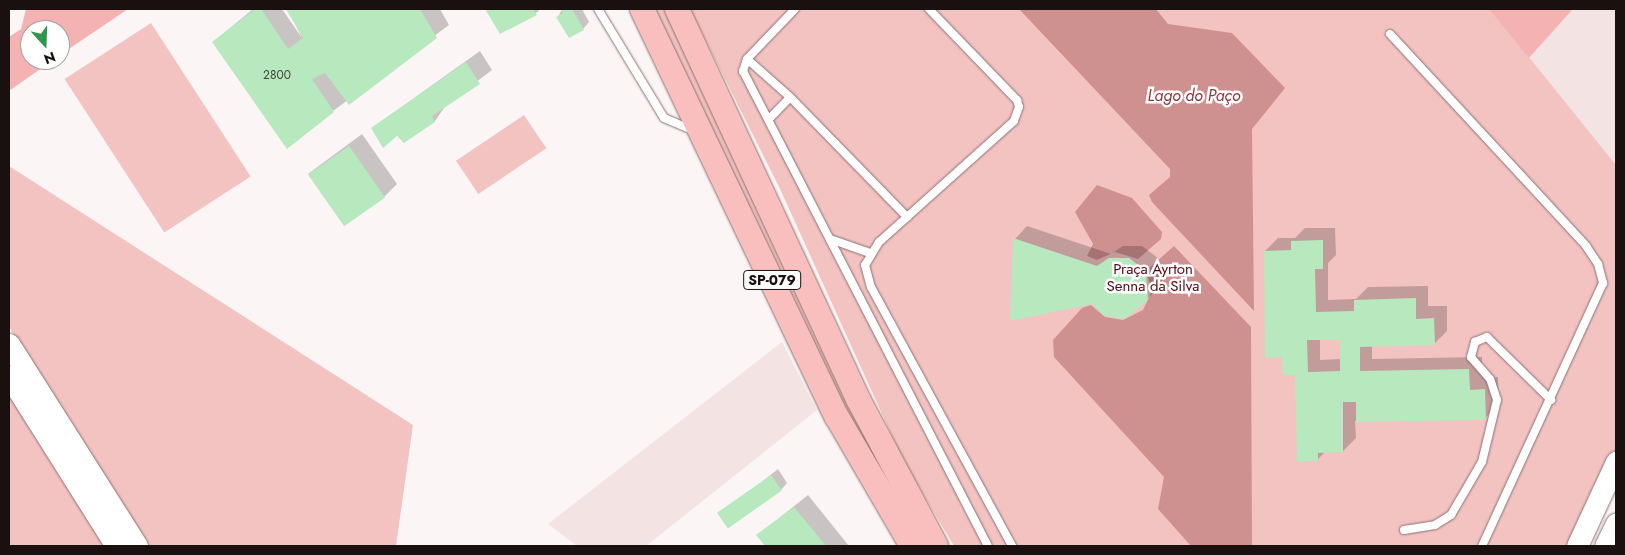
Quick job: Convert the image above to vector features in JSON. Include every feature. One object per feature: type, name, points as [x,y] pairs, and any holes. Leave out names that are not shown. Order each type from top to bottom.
[{"type":"main road","name":"SP-079","points":[[642,9],[837,417],[912,546]]},
{"type":"main road","name":"SP-079","points":[[676,9],[858,400],[936,546]]},
{"type":"street","points":[[9,344],[137,546]]},
{"type":"street","points":[[9,376],[116,546]]},
{"type":"street","points":[[1577,546],[1616,462]]},
{"type":"street","points":[[1605,546],[1616,523]]},
{"type":"lane","points":[[598,9],[664,118],[703,134]]},
{"type":"lane","points":[[795,9],[747,59],[743,71],[988,546]]},
{"type":"lane","points":[[930,9],[1017,100],[1019,108],[1014,121],[907,217],[870,253],[866,265],[871,288],[1012,546]]},
{"type":"lane","points":[[1390,34],[1598,264],[1603,283],[1595,307],[1482,546]]},
{"type":"lane","points":[[747,59],[790,96],[907,217]]},
{"type":"lane","points":[[769,119],[790,96]]},
{"type":"lane","points":[[830,239],[870,253]]},
{"type":"lane","points":[[1404,530],[1435,525],[1452,515],[1485,454],[1497,400],[1490,379],[1471,357],[1475,342],[1487,337],[1551,400]]},
{"type":"shaded area","points":[[26,9],[128,9],[70,48],[70,20],[23,20]]},
{"type":"shaded area","points":[[1489,9],[1573,9],[1529,58]]},
{"type":"shaded area","points":[[1573,9],[1616,9],[1616,165],[1529,58]]},
{"type":"shaded area","points":[[20,30],[20,70],[39,70],[9,91],[9,37]]},
{"type":"shaded area","points":[[782,342],[817,410],[646,546],[577,546],[548,524]]},
{"type":"green space","points":[[651,9],[666,9],[929,546],[871,465]]},
{"type":"green space","name":"Praça Ayrton Senna da Silva","points":[[690,9],[1490,9],[1616,165],[1616,450],[1567,546],[954,546],[903,460],[780,189]]},
{"type":"green space","points":[[151,23],[251,176],[164,233],[65,79]]},
{"type":"green space","points":[[524,115],[546,148],[478,194],[456,161]]},
{"type":"green space","points":[[9,166],[413,425],[396,546],[146,546],[9,327]]},
{"type":"green space","points":[[9,389],[109,546],[9,546]]},
{"type":"water","name":"Lago do Paço","points":[[1019,9],[1156,9],[1168,24],[1232,33],[1285,88],[1252,129],[1254,311],[1152,202],[1149,195],[1170,177],[1170,169]]},
{"type":"water","points":[[1097,185],[1132,198],[1162,232],[1161,239],[1138,259],[1115,252],[1097,260],[1087,256],[1093,244],[1075,212]]},
{"type":"water","points":[[1174,246],[1251,327],[1252,546],[1191,546],[1158,509],[1164,477],[1054,357],[1053,340],[1082,308],[1091,305],[1105,317],[1123,320],[1143,310],[1152,291],[1146,271]]},
{"type":"building","points":[[255,9],[261,9],[288,49],[303,38],[286,9],[420,9],[437,38],[349,105],[325,73],[312,79],[334,112],[287,149],[212,42]]},
{"type":"building","points":[[485,9],[533,9],[537,15],[500,34]]},
{"type":"building","points":[[560,9],[572,9],[584,30],[569,38],[556,17],[563,13]]},
{"type":"building","points":[[466,62],[480,84],[432,116],[435,122],[404,143],[397,136],[383,148],[371,128]]},
{"type":"building","points":[[349,146],[385,198],[344,226],[308,175]]},
{"type":"building","points":[[1013,238],[1097,266],[1109,258],[1129,258],[1146,271],[1148,300],[1125,319],[1104,316],[1092,304],[1010,321]]},
{"type":"building","points":[[1323,240],[1323,269],[1315,269],[1316,312],[1354,311],[1354,300],[1416,298],[1416,319],[1434,318],[1435,345],[1360,347],[1360,371],[1469,369],[1470,390],[1485,389],[1486,420],[1356,422],[1356,402],[1343,402],[1343,452],[1318,453],[1318,461],[1297,461],[1295,375],[1283,375],[1282,357],[1265,358],[1264,251],[1291,250],[1291,241]],"holes":[[[1307,340],[1340,340],[1340,371],[1308,372]]]},
{"type":"building","points":[[771,475],[782,491],[728,528],[717,513]]},
{"type":"building","points":[[794,507],[826,546],[765,546],[756,535]]}]
